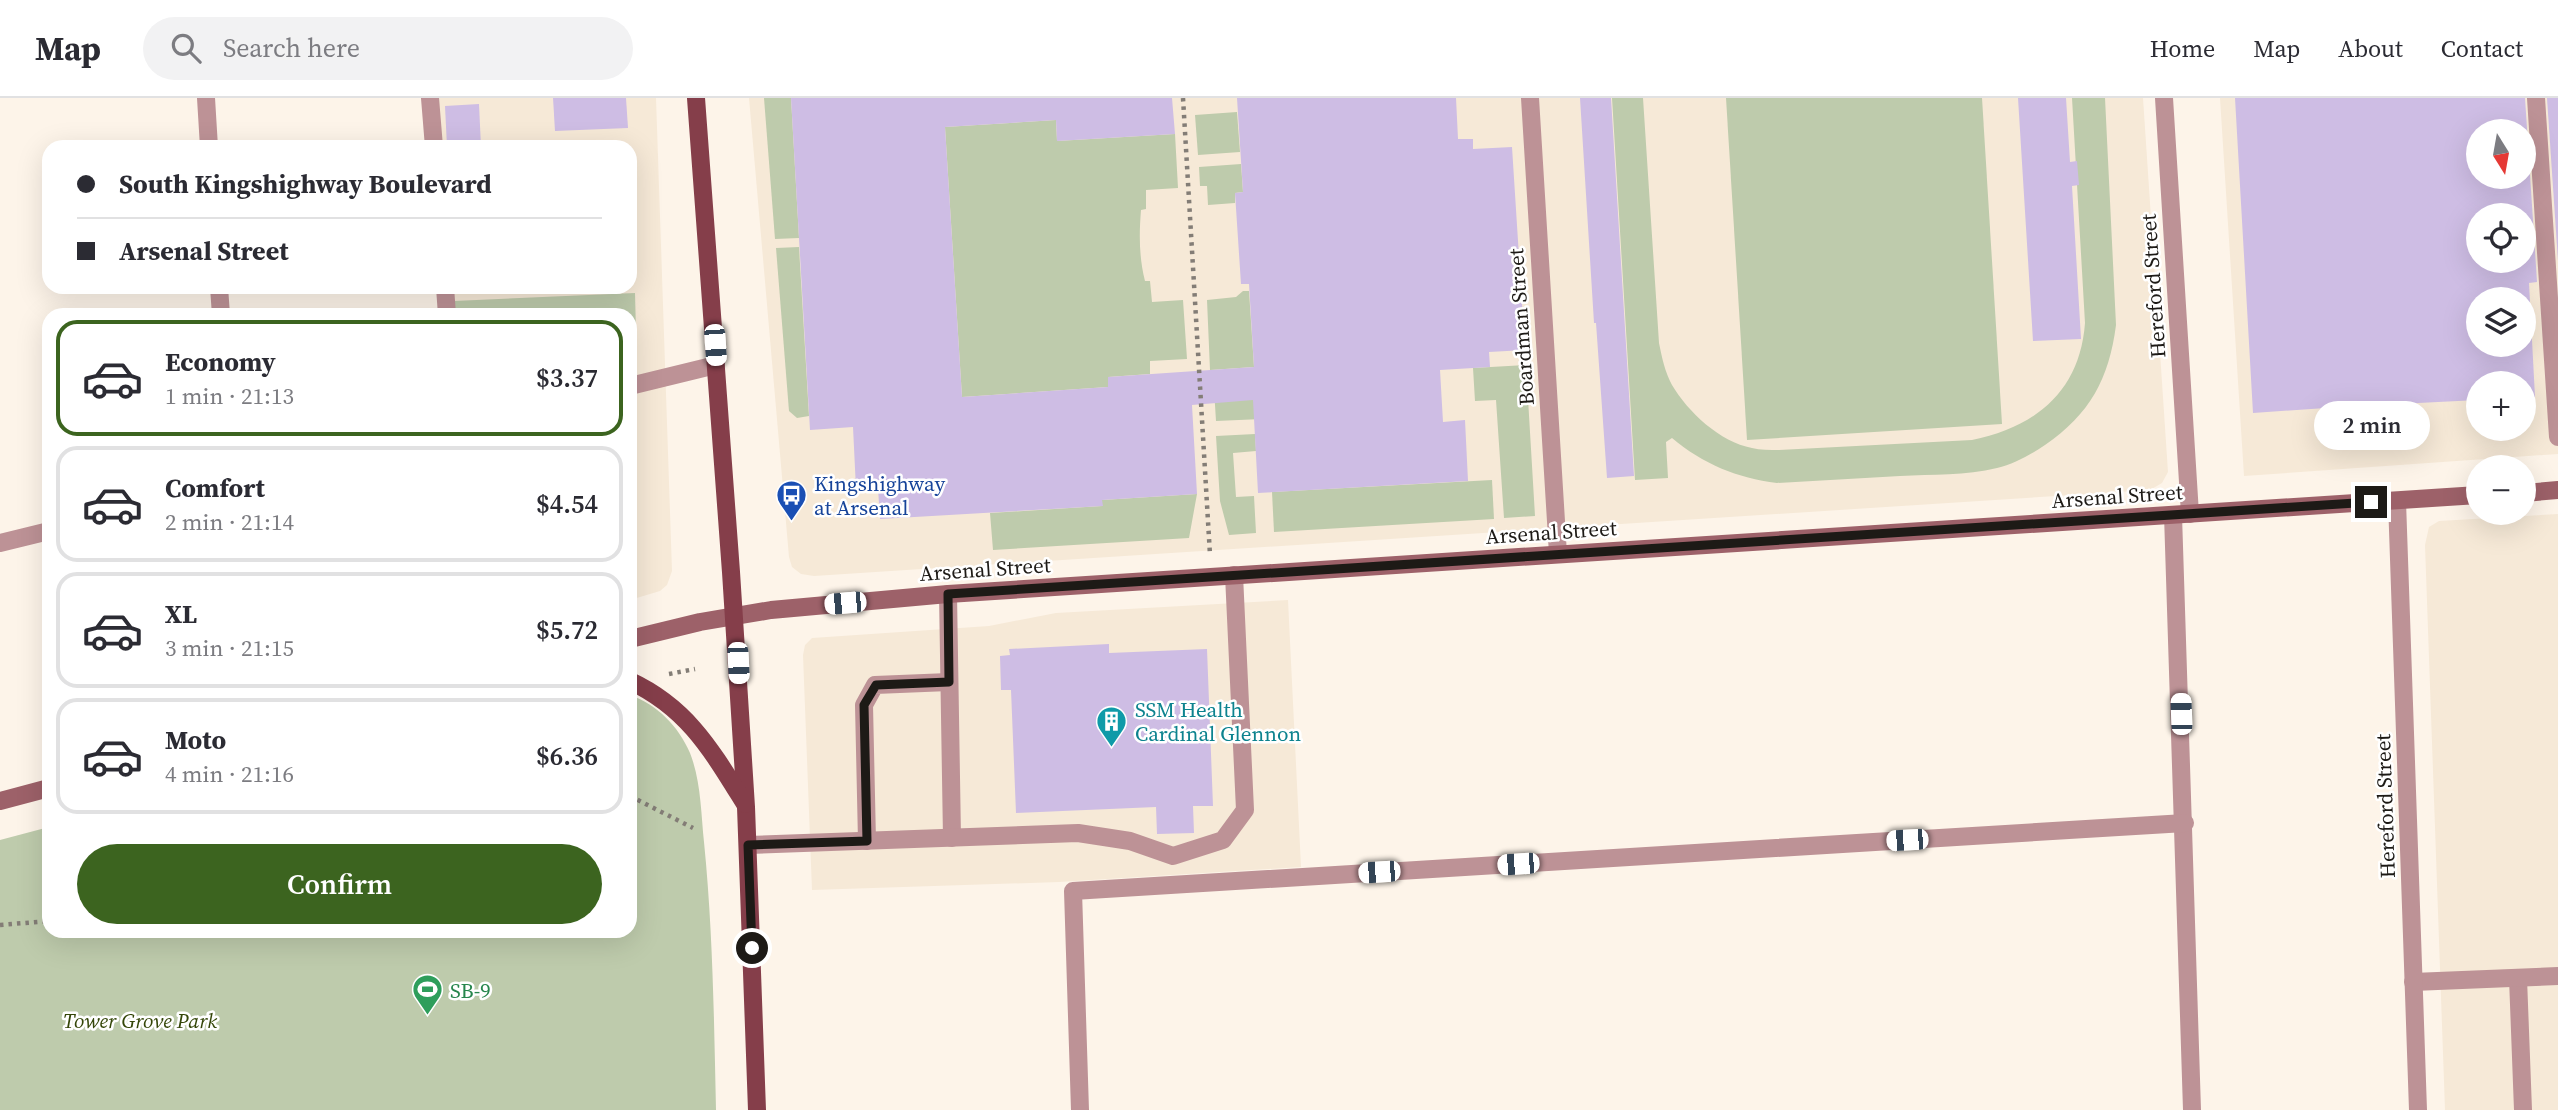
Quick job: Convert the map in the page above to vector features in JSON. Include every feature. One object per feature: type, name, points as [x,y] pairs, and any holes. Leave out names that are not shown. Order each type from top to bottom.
[{"type":"main road","points":[[696,98],[746,807],[757,1110]]},
{"type":"main road","points":[[2536,492],[2558,491]]},
{"type":"main road","name":"Arsenal Street","points":[[637,637],[734,615],[948,594],[2466,496]]},
{"type":"main road","points":[[637,685],[659,696],[682,714],[699,733],[746,807]]},
{"type":"main road","points":[[0,801],[42,790]]},
{"type":"street","points":[[206,98],[209,140]]},
{"type":"street","points":[[430,98],[433,140]]},
{"type":"street","name":"Boardman Street","points":[[1530,98],[1558,554]]},
{"type":"street","name":"Hereford Street","points":[[2164,98],[2182,514],[2185,823],[2192,1110]]},
{"type":"street","points":[[2536,98],[2558,438]]},
{"type":"street","points":[[637,385],[716,365]]},
{"type":"street","name":"Hereford Street","points":[[2397,500],[2418,1110]]},
{"type":"street","points":[[0,543],[42,533]]},
{"type":"street","points":[[748,845],[1079,833],[1130,841],[1173,856],[1223,840],[1245,810],[1234,575]]},
{"type":"street","points":[[948,594],[952,838]]},
{"type":"street","points":[[867,841],[864,705],[876,685],[949,682]]},
{"type":"street","points":[[1080,1110],[1073,891],[2185,823]]},
{"type":"street","points":[[2413,982],[2558,976]]},
{"type":"street","points":[[2518,978],[2523,1110]]},
{"type":"path","points":[[1184,98],[1209,543]]},
{"type":"path","points":[[669,674],[695,669]]},
{"type":"path","points":[[637,800],[693,828]]},
{"type":"path","points":[[0,925],[42,922]]},
{"type":"shaded area","points":[[438,98],[656,98],[672,571],[667,585],[660,591],[637,598],[637,308],[454,308],[454,294],[637,294],[637,140],[441,140]]},
{"type":"shaded area","points":[[749,98],[2143,98],[2168,472],[2162,483],[2150,490],[814,576],[801,574],[792,567],[789,557]]},
{"type":"shaded area","points":[[2220,98],[2558,98],[2558,454],[2466,455],[2466,460],[2244,476]]},
{"type":"shaded area","points":[[2558,514],[2558,1110],[2445,1110],[2425,545],[2429,527],[2439,521],[2466,519],[2466,525],[2536,525],[2536,515]]},
{"type":"shaded area","points":[[1288,600],[1301,867],[1059,882],[812,890],[803,655],[805,645],[812,638],[989,626],[1056,613]]},
{"type":"green space","points":[[764,98],[791,98],[799,238],[775,239]]},
{"type":"green space","points":[[1612,98],[1643,98],[1659,343],[1670,380],[1687,405],[1717,433],[1740,445],[1779,450],[1972,440],[2016,426],[2051,402],[2074,368],[2085,323],[2072,98],[2105,98],[2116,325],[2108,362],[2095,394],[2074,421],[2045,445],[2016,462],[1985,471],[1777,483],[1748,478],[1721,468],[1672,438],[1666,442],[1668,478],[1635,480]]},
{"type":"green space","points":[[1726,98],[1982,98],[2002,424],[1747,440]]},
{"type":"green space","points":[[1237,112],[1240,152],[1198,155],[1195,115]]},
{"type":"green space","points":[[1056,120],[1057,141],[1175,134],[1178,188],[1146,190],[1146,209],[1141,210],[1140,246],[1143,272],[1145,281],[1150,281],[1152,302],[1183,300],[1187,359],[1150,361],[1150,374],[1108,377],[1108,387],[962,397],[945,127]]},
{"type":"green space","points":[[1241,164],[1243,192],[1235,193],[1235,203],[1208,205],[1207,186],[1200,186],[1199,167]]},
{"type":"green space","points":[[799,247],[809,416],[797,418],[789,411],[776,248]]},
{"type":"green space","points":[[1243,291],[1249,291],[1254,367],[1210,370],[1207,300],[1236,297]]},
{"type":"green space","points":[[635,294],[635,308],[454,308],[454,301]]},
{"type":"green space","points":[[1526,365],[1535,516],[1504,518],[1496,400],[1475,401],[1473,368]]},
{"type":"green space","points":[[1260,387],[1262,419],[1216,421],[1214,389]]},
{"type":"green space","points":[[1255,434],[1256,451],[1233,453],[1236,497],[1254,496],[1256,533],[1229,535],[1220,501],[1216,436]]},
{"type":"green space","points":[[1492,480],[1494,519],[1274,532],[1272,492]]},
{"type":"green space","points":[[1197,494],[1189,538],[993,550],[990,513],[1102,506],[1102,500]]},
{"type":"green space","name":"Tower Grove Park","points":[[637,698],[650,704],[680,734],[690,753],[696,775],[701,808],[713,976],[716,1110],[0,1110],[0,840],[42,829],[42,938],[637,938]]},
{"type":"building","points":[[553,98],[626,98],[628,128],[555,131]]},
{"type":"building","points":[[791,98],[1172,98],[1175,134],[1057,141],[1056,120],[945,127],[962,397],[1108,387],[1108,377],[1254,367],[1249,284],[1241,284],[1235,193],[1243,192],[1237,98],[1456,98],[1458,139],[1473,139],[1473,149],[1512,147],[1525,350],[1489,352],[1490,367],[1440,370],[1443,422],[1465,420],[1468,481],[1258,493],[1253,400],[1192,405],[1197,494],[1102,500],[1103,506],[880,519],[878,488],[856,489],[853,427],[810,430]]},
{"type":"building","points":[[1580,98],[1611,98],[1634,476],[1607,478]]},
{"type":"building","points":[[2018,98],[2066,98],[2070,162],[2077,161],[2079,185],[2072,186],[2081,339],[2033,341]]},
{"type":"building","points":[[2235,98],[2525,98],[2526,119],[2466,119],[2466,189],[2531,189],[2532,203],[2466,203],[2466,273],[2536,273],[2536,267],[2537,282],[2529,283],[2529,287],[2466,287],[2466,357],[2533,357],[2534,371],[2466,371],[2466,401],[2398,404],[2399,416],[2340,420],[2340,407],[2253,413]]},
{"type":"building","points":[[2547,98],[2558,98],[2558,261]]},
{"type":"building","points":[[479,104],[481,140],[447,140],[445,106]]},
{"type":"building","name":"SSM Health Cardinal Glennon","points":[[1109,644],[1109,653],[1207,649],[1213,806],[1193,806],[1194,833],[1157,834],[1156,807],[1016,813],[1011,690],[1001,690],[1000,656],[1010,655],[1009,649]]},
{"type":"place","name":"Kingshighway at Arsenal","points":[[791,522]]},
{"type":"place","name":"SSM Health Cardinal Glennon","points":[[1112,748]]},
{"type":"place","name":"SB-9","points":[[427,1017]]},
{"type":"route","points":[[752,948],[748,845],[867,841],[864,705],[876,685],[949,682],[948,594],[2371,502]]}]
